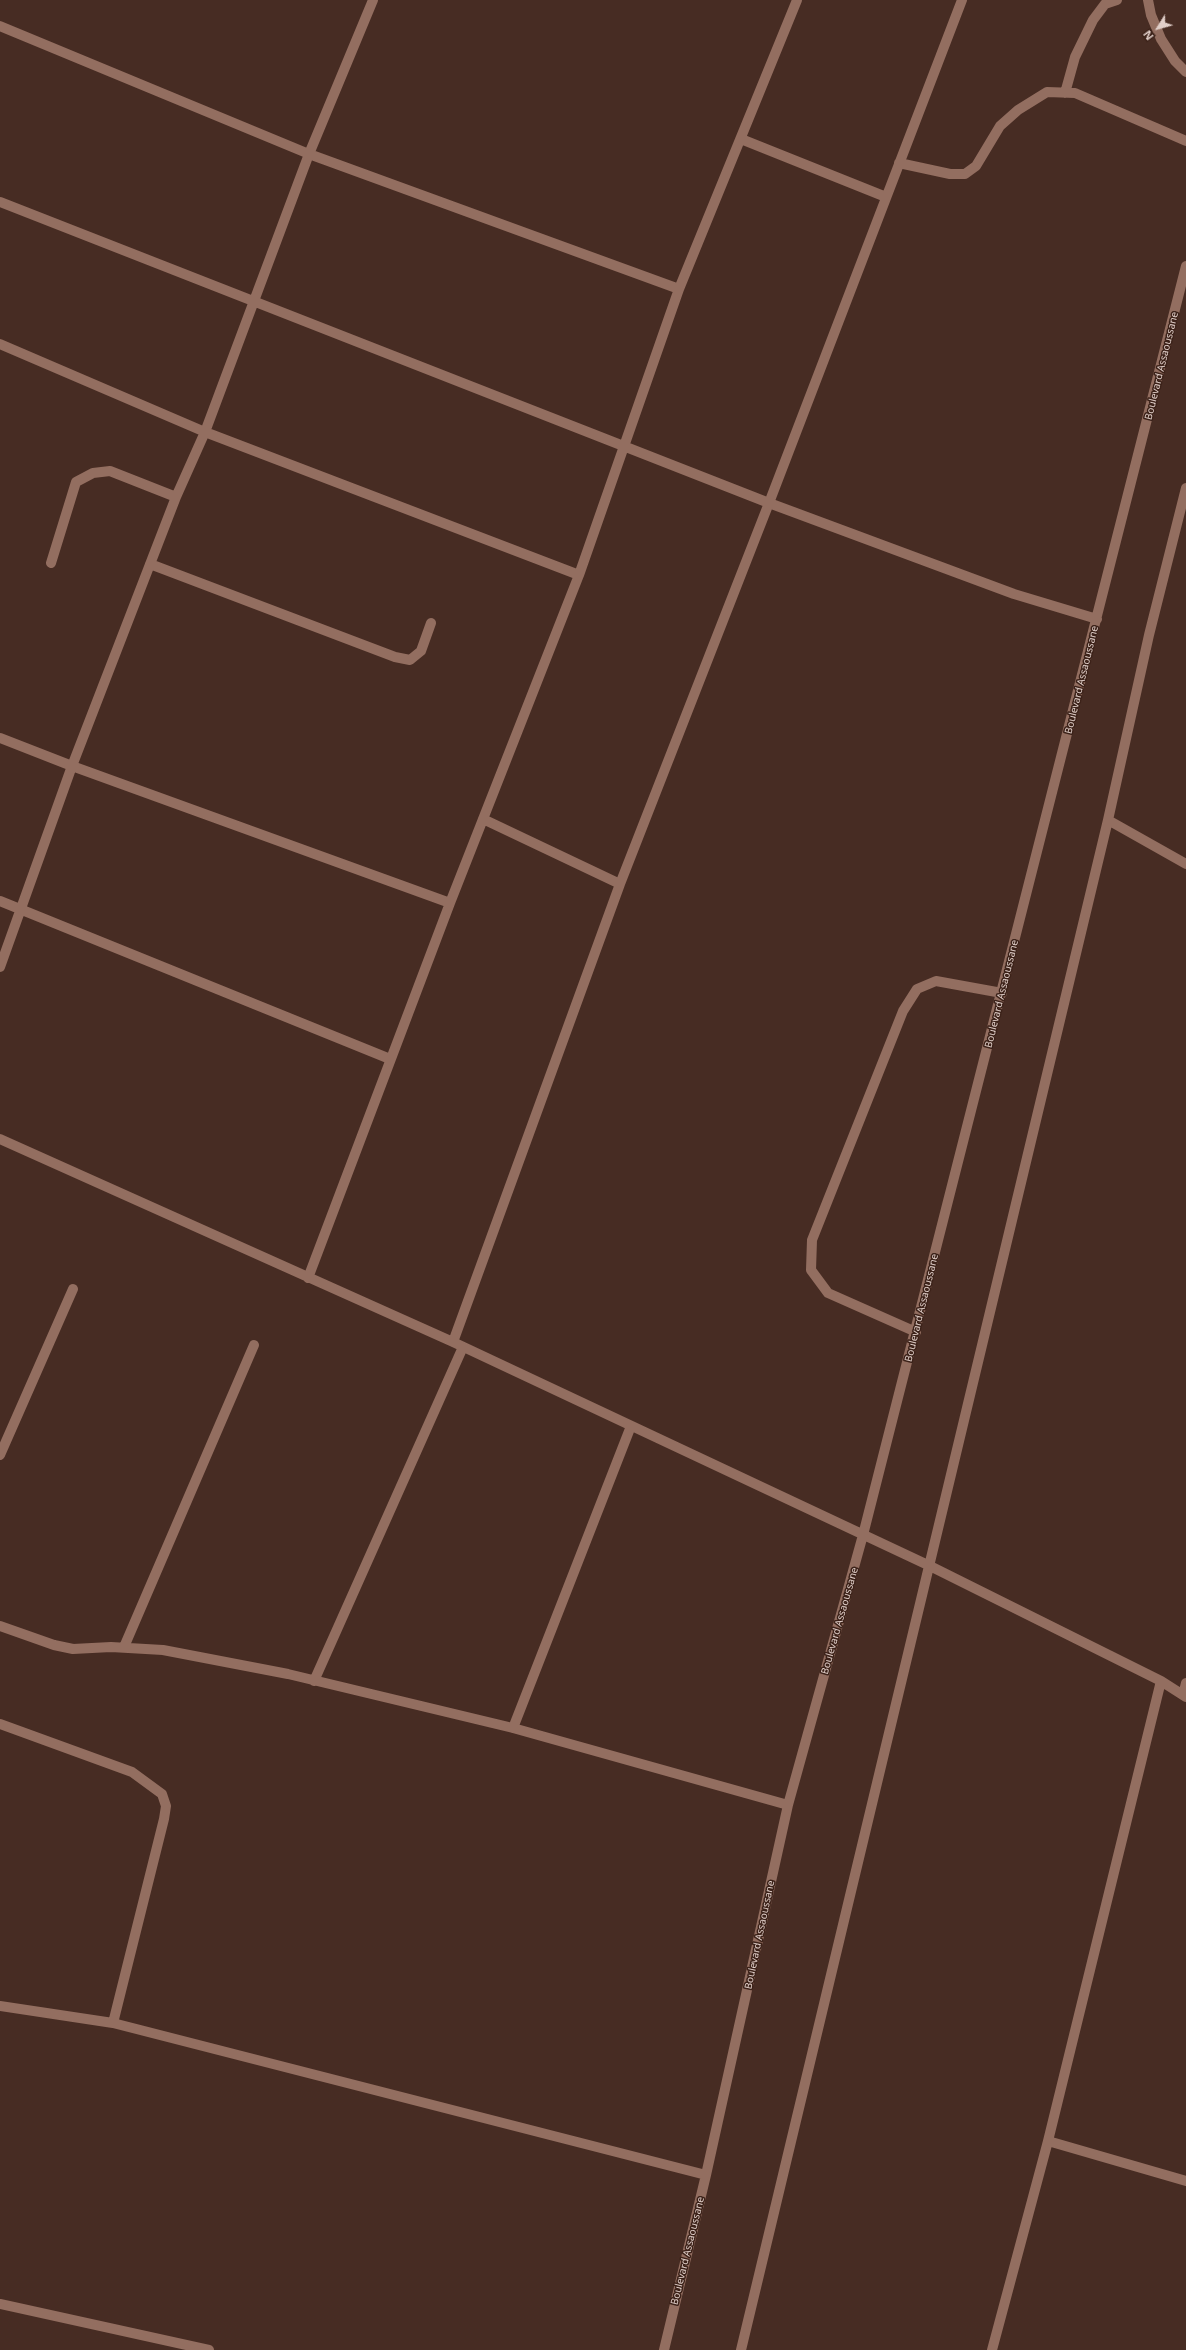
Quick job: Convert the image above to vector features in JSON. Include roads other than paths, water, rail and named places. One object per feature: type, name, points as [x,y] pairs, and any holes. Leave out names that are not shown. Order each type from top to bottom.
[{"type":"street","points":[[0,967],[72,766],[176,497],[205,432],[252,302],[309,154],[373,0]]},
{"type":"street","points":[[308,1278],[450,903],[580,575],[679,289],[797,0]]},
{"type":"street","points":[[453,1342],[620,884],[770,503],[962,0]]},
{"type":"street","points":[[1065,93],[1075,56],[1093,20],[1105,4],[1117,0]]},
{"type":"street","points":[[1148,0],[1151,15],[1161,39],[1175,61],[1186,72]]},
{"type":"street","points":[[0,26],[309,154],[679,289]]},
{"type":"street","points":[[899,163],[950,174],[965,174],[976,166],[1000,126],[1018,110],[1047,92],[1075,93],[1186,141]]},
{"type":"street","points":[[741,139],[886,197]]},
{"type":"street","points":[[0,202],[252,302],[770,503],[1014,594],[1098,619]]},
{"type":"street","name":"Boulevard Assaoussane","points":[[664,2350],[706,2175],[788,1805],[863,1535],[916,1332],[1098,619],[1186,266]]},
{"type":"street","points":[[0,344],[205,432],[580,575]]},
{"type":"street","points":[[52,563],[76,482],[93,473],[110,471],[176,497]]},
{"type":"street","points":[[741,2350],[1108,820],[1149,635],[1186,488]]},
{"type":"street","points":[[150,564],[395,658],[410,660],[421,651],[430,623]]},
{"type":"street","points":[[0,738],[72,766],[450,903]]},
{"type":"street","points":[[483,819],[620,884]]},
{"type":"street","points":[[1108,820],[1186,864]]},
{"type":"street","points":[[0,901],[21,908],[390,1059]]},
{"type":"street","points":[[916,1332],[828,1293],[811,1270],[812,1240],[903,1011],[917,989],[936,981],[1002,993]]},
{"type":"street","points":[[0,1139],[453,1342],[930,1566],[1161,1681],[1185,1696],[1186,1684]]},
{"type":"street","points":[[0,1455],[73,1289]]},
{"type":"street","points":[[124,1647],[254,1345]]},
{"type":"street","points":[[314,1681],[463,1347]]},
{"type":"street","points":[[513,1728],[631,1426]]},
{"type":"street","points":[[0,1626],[54,1645],[73,1649],[124,1647],[163,1650],[314,1681],[513,1728],[788,1805]]},
{"type":"street","points":[[992,2350],[1048,2141],[1161,1681]]},
{"type":"street","points":[[0,1724],[132,1772],[162,1794],[166,1806],[164,1819],[113,2023]]},
{"type":"street","points":[[0,2006],[113,2023],[706,2175]]},
{"type":"street","points":[[1048,2141],[1186,2181]]},
{"type":"street","points":[[0,2304],[208,2350]]}]
